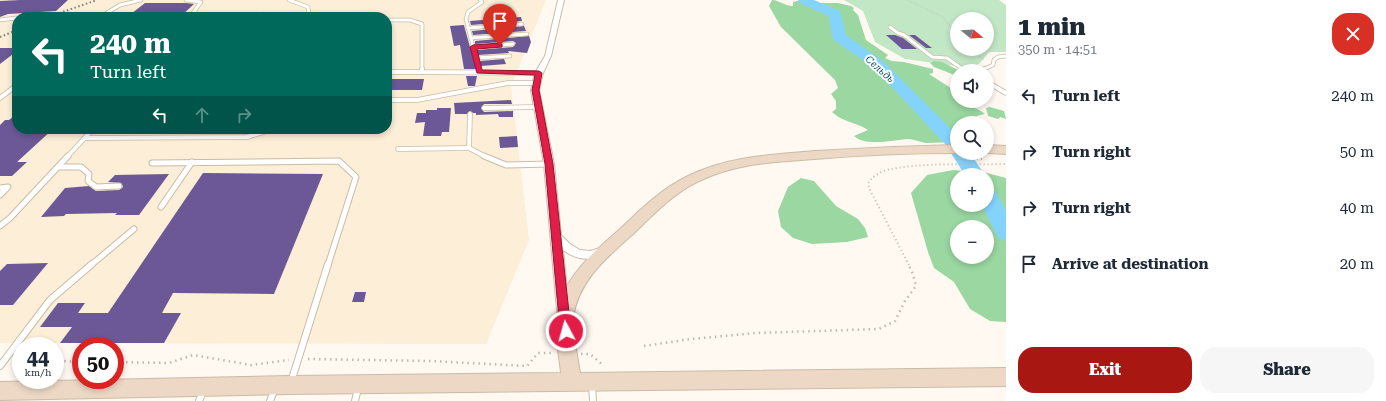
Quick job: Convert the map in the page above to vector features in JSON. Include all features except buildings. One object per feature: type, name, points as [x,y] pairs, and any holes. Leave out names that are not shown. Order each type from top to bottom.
[{"type":"main road","points":[[572,383],[564,320],[570,296],[578,280],[604,251],[671,191],[692,179],[713,170],[735,163],[762,159],[912,149],[950,153]]},
{"type":"main road","points":[[0,391],[17,396],[202,394],[279,391],[357,393],[572,383],[592,392],[1006,377]]},
{"type":"street","points":[[561,0],[548,56],[539,73],[535,90],[549,164],[564,320]]},
{"type":"street","points":[[556,235],[563,246],[573,252],[586,255],[597,255],[604,251]]},
{"type":"lane","points":[[108,12],[120,5],[141,0]]},
{"type":"lane","points":[[186,0],[201,2],[202,4],[195,12]]},
{"type":"lane","points":[[289,0],[308,7],[308,12]]},
{"type":"lane","points":[[480,0],[482,2],[468,12],[466,19],[480,72]]},
{"type":"lane","points":[[0,20],[12,18]]},
{"type":"lane","points":[[392,20],[410,20],[422,24],[422,72]]},
{"type":"lane","points":[[468,28],[522,24]]},
{"type":"lane","points":[[890,27],[898,33],[904,35],[932,57],[947,58],[956,64]]},
{"type":"lane","points":[[471,38],[526,34]]},
{"type":"lane","points":[[473,47],[513,44]]},
{"type":"lane","points":[[476,58],[510,56]]},
{"type":"lane","points":[[993,64],[994,60],[998,57],[1006,56]]},
{"type":"lane","points":[[392,72],[539,73]]},
{"type":"lane","points":[[392,100],[417,100],[508,83],[536,83]]},
{"type":"lane","points":[[994,86],[1006,93]]},
{"type":"lane","points":[[0,98],[12,89]]},
{"type":"lane","points":[[484,108],[538,107]]},
{"type":"lane","points":[[469,148],[470,114]]},
{"type":"lane","points":[[0,226],[89,134]]},
{"type":"lane","points":[[86,138],[247,137],[257,134]]},
{"type":"lane","points":[[398,149],[469,148],[496,162],[506,165],[549,164]]},
{"type":"lane","points":[[152,163],[339,161],[356,176],[298,359],[279,391]]},
{"type":"lane","points":[[161,207],[192,162]]},
{"type":"lane","points":[[58,167],[81,166],[90,174],[88,181],[96,187],[119,186]]},
{"type":"lane","points":[[0,188],[8,187],[0,195]]},
{"type":"lane","points":[[0,366],[50,300],[134,229]]},
{"type":"path","points":[[907,0],[943,17],[950,26]]},
{"type":"path","points":[[980,56],[992,64]]},
{"type":"path","points":[[644,346],[691,339],[756,333],[879,329],[896,321],[905,301],[916,286],[913,274],[870,190],[868,184],[870,179],[886,170],[922,166],[1006,164]]},
{"type":"path","points":[[124,362],[169,363],[193,355],[250,365],[298,359],[430,361],[527,366],[538,353],[568,353]]},
{"type":"shaded area","points":[[0,0],[546,0],[511,86],[529,240],[486,344],[124,343],[124,337],[72,337],[72,343],[64,343],[64,337],[12,337],[12,343],[0,343]]},
{"type":"green space","points":[[772,0],[793,6],[793,2],[803,1],[817,5],[820,3],[838,3],[851,6],[858,15],[866,40],[888,55],[885,58],[892,61],[904,62],[933,69],[933,73],[929,74],[950,88],[950,108],[975,108],[985,114],[977,116],[950,116],[950,142],[926,143],[912,139],[872,142],[859,139],[854,136],[868,130],[840,118],[832,112],[836,109],[836,101],[831,94],[838,88],[835,80],[781,27],[769,6]]},
{"type":"green space","points":[[844,0],[999,0],[1006,5],[1006,52],[994,52],[994,12],[950,12],[950,56],[986,56],[979,64],[950,64],[950,65],[905,59],[875,42],[863,11]]},
{"type":"green space","points":[[934,61],[942,62],[950,66],[950,73],[934,67],[930,63]]},
{"type":"green space","points":[[986,108],[994,108],[1004,111],[1006,119],[1000,117],[998,119],[994,118],[994,116],[988,116]]},
{"type":"green space","points":[[950,171],[950,212],[994,212],[994,175],[1006,178],[1006,322],[990,321],[970,309],[954,282],[934,268],[911,193],[927,175]]},
{"type":"green space","points":[[801,178],[814,181],[836,206],[858,219],[865,228],[868,237],[847,242],[812,244],[793,238],[781,227],[778,211],[788,187]]},
{"type":"waterway","name":"Сельдь","points":[[804,0],[835,14],[839,37],[879,65],[950,138]]},
{"type":"waterway","name":"Сельдь","points":[[965,160],[971,168]]},
{"type":"waterway","name":"Сельдь","points":[[994,208],[1006,232]]},
{"type":"railway","points":[[62,12],[97,0]]},
{"type":"railway","points":[[0,37],[12,32]]},
{"type":"route","points":[[500,45],[473,47],[480,72],[539,73],[535,90],[549,164],[566,331]]}]
